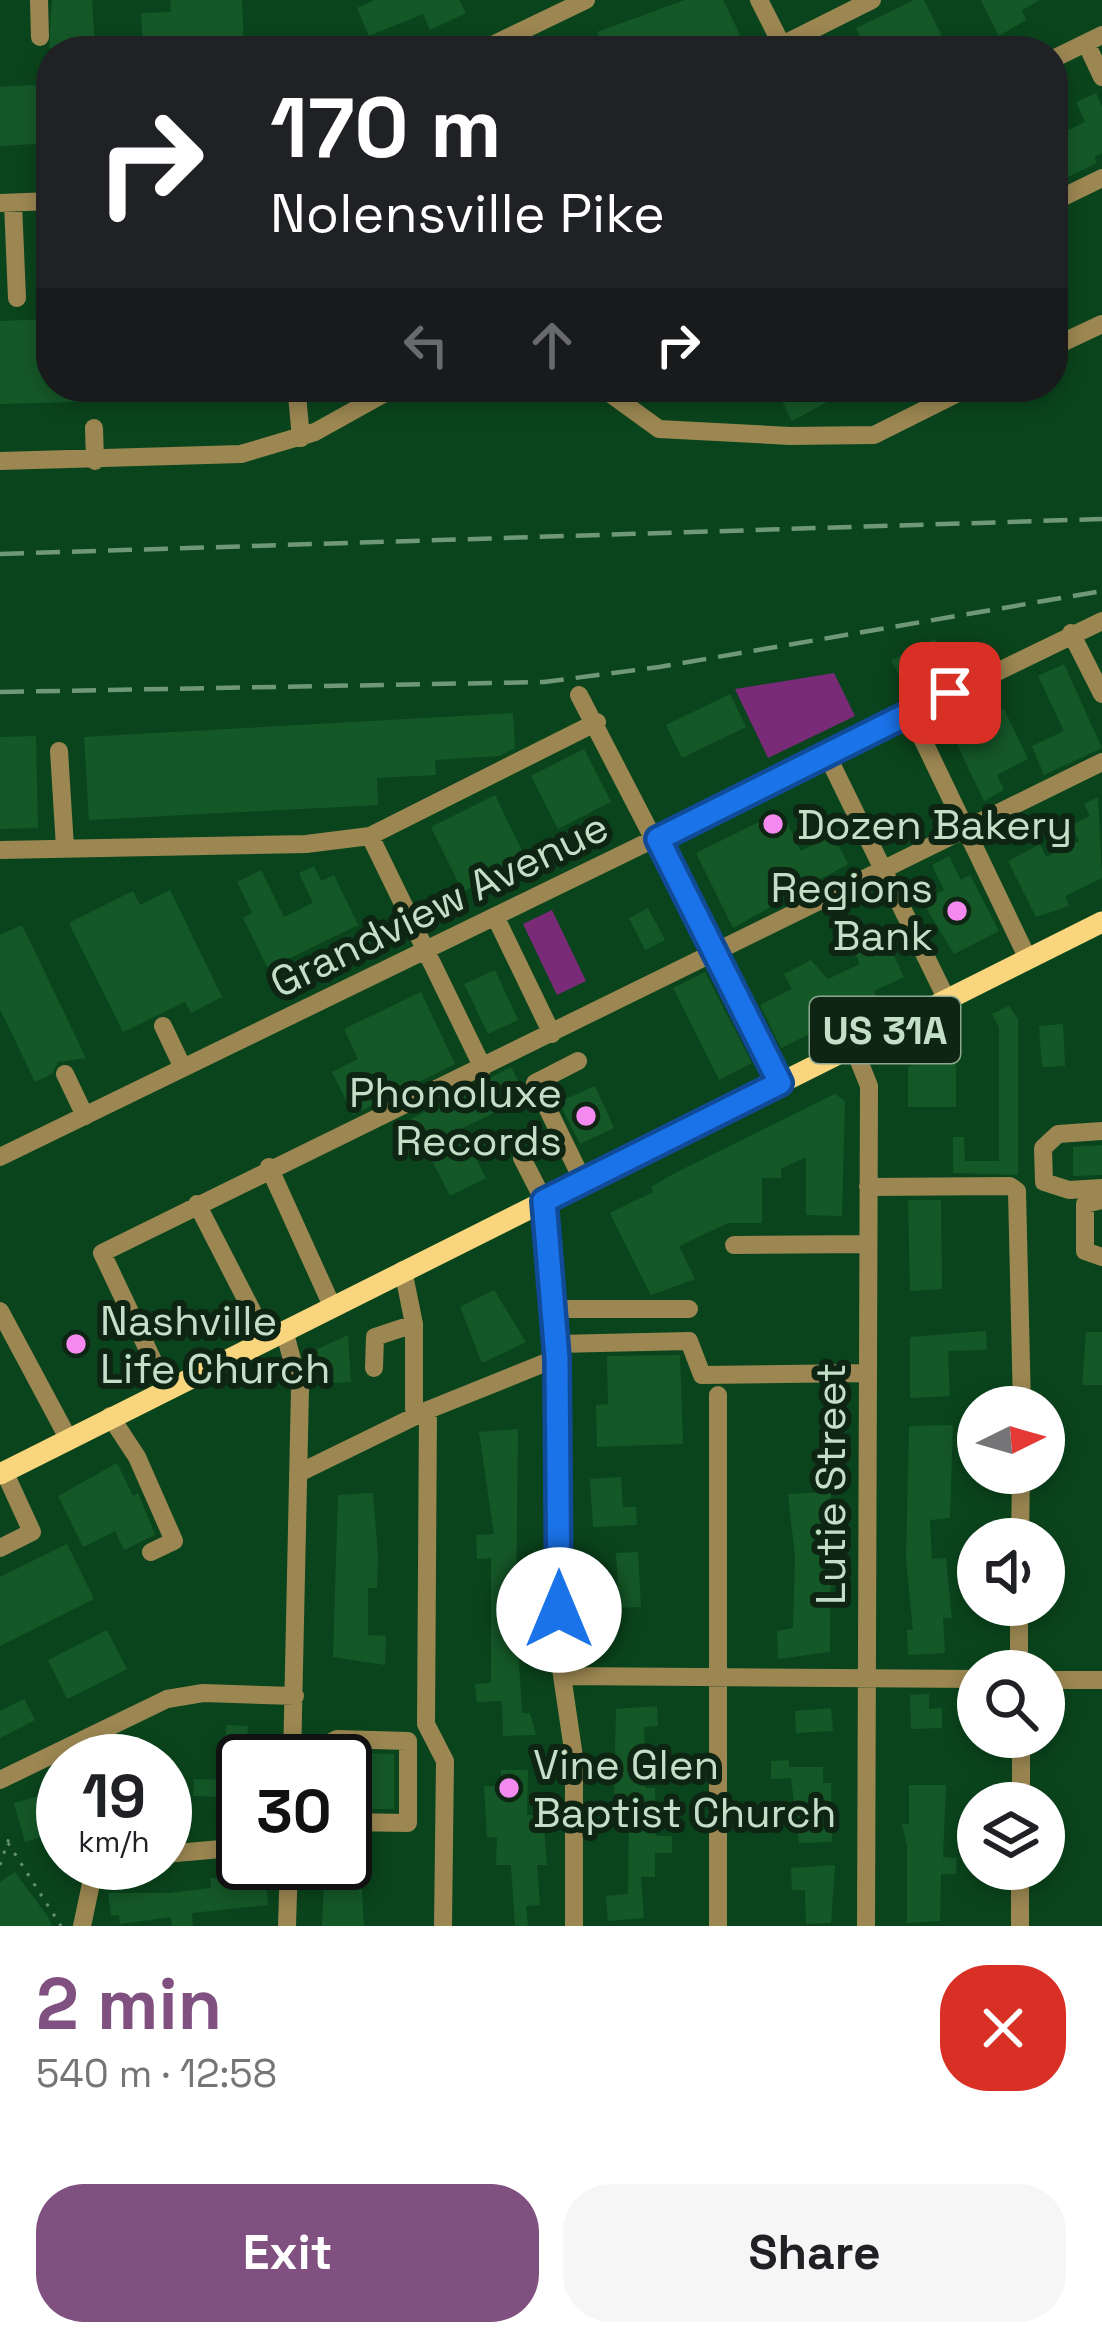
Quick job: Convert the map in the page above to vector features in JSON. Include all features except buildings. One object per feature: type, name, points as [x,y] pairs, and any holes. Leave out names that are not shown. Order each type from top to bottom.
[{"type":"main road","name":"US 31A","points":[[4,1466],[1102,922]]},
{"type":"street","points":[[39,0],[40,36]]},
{"type":"street","points":[[504,36],[546,9],[586,0]]},
{"type":"street","points":[[759,0],[774,36]]},
{"type":"street","points":[[804,36],[872,0]]},
{"type":"street","points":[[1094,39],[1102,77]]},
{"type":"street","points":[[1068,195],[1102,178]]},
{"type":"street","points":[[7,203],[17,298]]},
{"type":"street","points":[[1068,340],[1102,324]]},
{"type":"street","points":[[298,402],[301,438]]},
{"type":"street","points":[[0,461],[241,454],[301,438],[368,402]]},
{"type":"street","points":[[622,402],[659,429],[874,436],[936,402]]},
{"type":"street","points":[[94,428],[95,460]]},
{"type":"street","name":"Grandview Avenue","points":[[0,1157],[53,1143],[85,1116],[1102,621]]},
{"type":"street","points":[[1071,633],[1100,683]]},
{"type":"street","points":[[580,695],[780,1083]]},
{"type":"street","points":[[910,713],[1028,959]]},
{"type":"street","points":[[0,850],[306,844],[370,836],[597,722]]},
{"type":"street","points":[[59,751],[65,848]]},
{"type":"street","points":[[827,754],[947,1000]]},
{"type":"street","points":[[166,1388],[102,1253],[1102,762]]},
{"type":"street","points":[[370,836],[483,1068]]},
{"type":"street","points":[[495,916],[552,1034]]},
{"type":"street","points":[[163,1026],[183,1068]]},
{"type":"street","name":"Lutie Street","points":[[853,1046],[869,1086],[866,1926]]},
{"type":"street","points":[[578,1061],[535,1083],[583,1181]]},
{"type":"street","points":[[65,1073],[85,1116]]},
{"type":"street","points":[[1102,1131],[1058,1134],[1043,1148],[1044,1182],[1069,1190],[1102,1188]]},
{"type":"street","points":[[522,1158],[544,1201],[555,1310],[559,1648],[574,1756],[574,1926]]},
{"type":"street","points":[[269,1167],[332,1306]]},
{"type":"street","points":[[868,1187],[1010,1186],[1017,1191],[1022,1386]]},
{"type":"street","points":[[1102,1200],[1084,1204],[1085,1251],[1102,1257]]},
{"type":"street","points":[[197,1204],[275,1334],[299,1389],[293,1734]]},
{"type":"street","points":[[734,1245],[868,1244]]},
{"type":"street","points":[[404,1270],[421,1410],[427,1724],[445,1761],[443,1926]]},
{"type":"street","points":[[555,1310],[689,1309]]},
{"type":"street","points":[[3,1322],[68,1438]]},
{"type":"street","points":[[374,1368],[375,1337],[414,1324]]},
{"type":"street","points":[[301,1472],[421,1410],[557,1351],[689,1341],[701,1375],[867,1373]]},
{"type":"street","points":[[718,1395],[718,1926]]},
{"type":"street","points":[[110,1416],[137,1457],[173,1541],[151,1552]]},
{"type":"street","points":[[0,1548],[32,1532],[4,1466]]},
{"type":"street","points":[[564,1676],[957,1679]]},
{"type":"street","points":[[1065,1680],[1102,1680]]},
{"type":"street","points":[[0,1780],[167,1699],[203,1693],[295,1696]]},
{"type":"street","points":[[372,1740],[408,1741],[407,1823],[372,1822]]},
{"type":"street","points":[[82,1926],[90,1890]]},
{"type":"street","points":[[287,1926],[288,1890]]},
{"type":"street","points":[[1020,1890],[1020,1926]]},
{"type":"path","points":[[0,1865],[9,1840],[61,1926]]},
{"type":"shaded area","points":[[834,673],[855,716],[768,758],[735,689]]},
{"type":"shaded area","points":[[552,910],[586,981],[557,995],[523,924]]},
{"type":"railway","points":[[0,554],[1102,519]]},
{"type":"railway","points":[[0,692],[544,682],[659,667],[1102,591]]},
{"type":"place","name":"Dozen Bakery","points":[[773,824]]},
{"type":"place","name":"Regions Bank","points":[[957,911]]},
{"type":"place","name":"Phonoluxe Records","points":[[586,1116]]},
{"type":"place","name":"Nashville Life Church","points":[[76,1344]]},
{"type":"place","name":"Vine Glen Baptist Church","points":[[509,1788]]},
{"type":"route","points":[[559,1610],[557,1358],[544,1201],[780,1083],[658,839],[950,693]]}]
